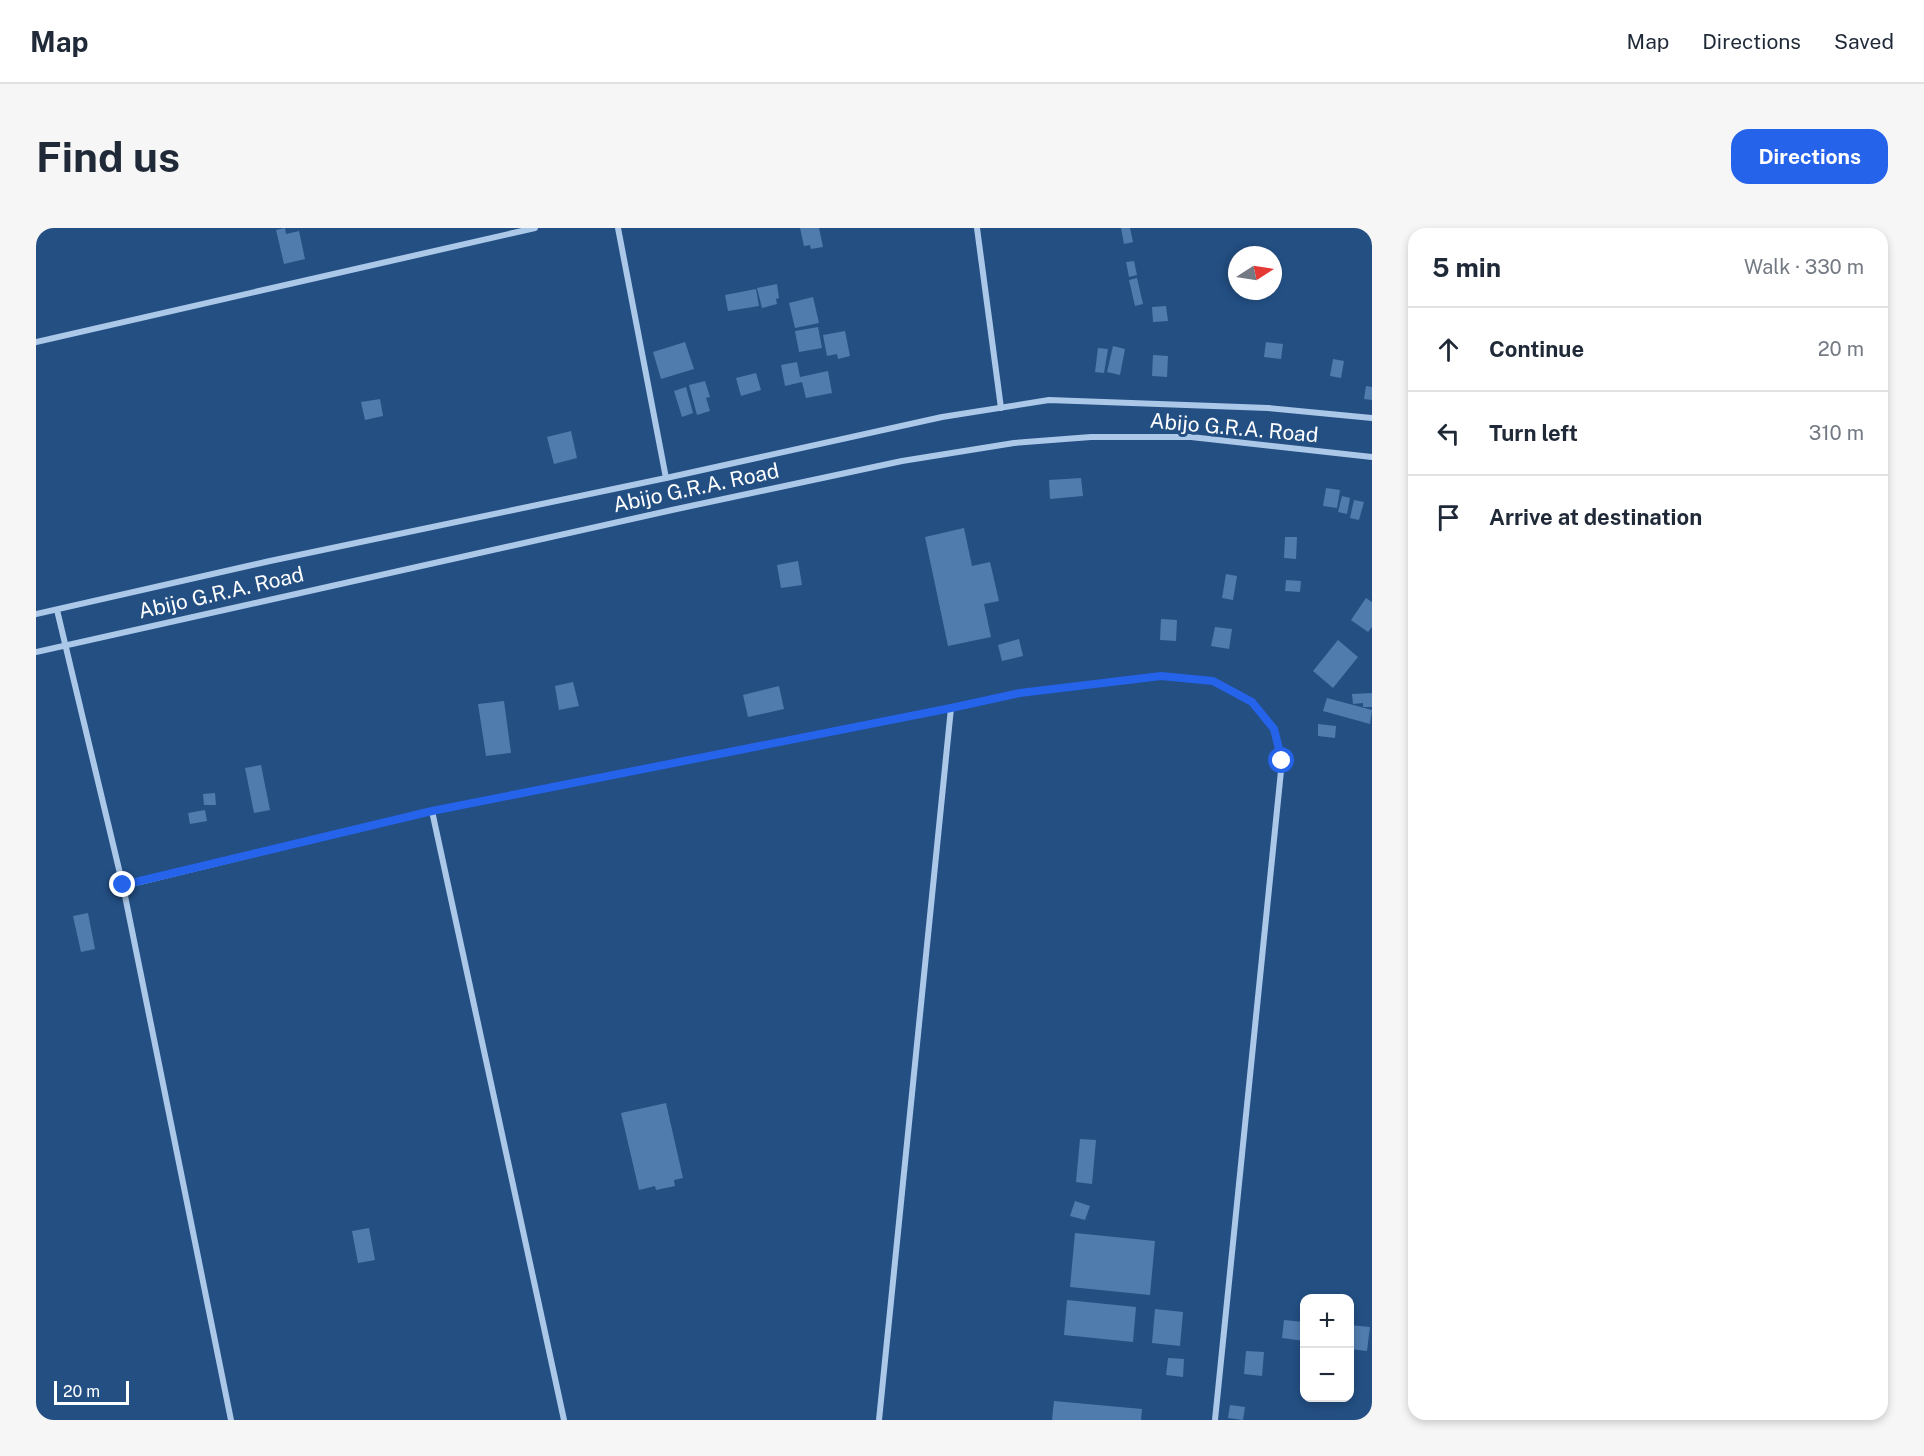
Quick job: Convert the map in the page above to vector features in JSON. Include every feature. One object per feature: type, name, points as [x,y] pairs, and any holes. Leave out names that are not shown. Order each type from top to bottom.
[{"type":"street","points":[[36,342],[535,228]]},
{"type":"street","points":[[618,228],[666,478]]},
{"type":"street","points":[[977,228],[1001,408]]},
{"type":"street","name":"Abijo G.R.A. Road","points":[[36,614],[270,561],[666,478],[942,417],[1049,400],[1268,408],[1372,418]]},
{"type":"street","name":"Abijo G.R.A. Road","points":[[36,652],[672,510],[902,461],[1014,443],[1091,437],[1191,437],[1372,457]]},
{"type":"street","points":[[57,610],[123,885],[231,1420]]},
{"type":"street","points":[[123,885],[432,811],[1020,693],[1161,676],[1213,681],[1252,702],[1274,729],[1282,761],[1215,1420]]},
{"type":"street","points":[[879,1420],[951,708]]},
{"type":"street","points":[[432,811],[564,1420]]},
{"type":"building","points":[[285,228],[286,234],[299,231],[305,259],[284,264],[276,230]]},
{"type":"building","points":[[800,228],[819,228],[823,247],[811,249],[810,245],[804,246]]},
{"type":"building","points":[[1121,228],[1130,228],[1133,242],[1124,244]]},
{"type":"building","points":[[1134,261],[1137,275],[1129,277],[1126,262]]},
{"type":"building","points":[[1137,278],[1143,304],[1135,306],[1129,280]]},
{"type":"building","points":[[777,284],[779,298],[776,299],[777,304],[762,308],[757,288]]},
{"type":"building","points":[[756,289],[759,306],[728,311],[725,295]]},
{"type":"building","points":[[813,297],[819,323],[795,328],[789,303]]},
{"type":"building","points":[[1166,306],[1168,321],[1153,322],[1152,307]]},
{"type":"building","points":[[818,327],[822,348],[799,352],[795,331]]},
{"type":"building","points":[[845,331],[850,356],[838,359],[837,354],[827,356],[823,335]]},
{"type":"building","points":[[685,342],[694,369],[661,379],[653,352]]},
{"type":"building","points":[[1266,342],[1283,344],[1281,359],[1264,357]]},
{"type":"building","points":[[1113,346],[1125,349],[1120,375],[1107,372]]},
{"type":"building","points":[[1098,348],[1108,349],[1104,373],[1095,372]]},
{"type":"building","points":[[1153,355],[1168,356],[1167,377],[1152,376]]},
{"type":"building","points":[[1333,359],[1344,361],[1341,378],[1330,376]]},
{"type":"building","points":[[797,362],[800,377],[828,371],[832,393],[806,398],[802,382],[785,386],[781,365]]},
{"type":"building","points":[[756,373],[761,390],[741,396],[736,378]]},
{"type":"building","points":[[705,381],[710,397],[706,398],[710,411],[697,415],[689,385]]},
{"type":"building","points":[[1366,386],[1372,387],[1372,400],[1364,399]]},
{"type":"building","points":[[686,387],[693,413],[682,417],[674,391]]},
{"type":"building","points":[[380,399],[383,416],[365,420],[361,402]]},
{"type":"building","points":[[571,431],[577,458],[554,464],[547,437]]},
{"type":"building","points":[[1081,478],[1083,496],[1050,499],[1049,480]]},
{"type":"building","points":[[1326,488],[1340,490],[1337,508],[1323,506]]},
{"type":"building","points":[[1342,496],[1350,498],[1347,514],[1338,512]]},
{"type":"building","points":[[1354,500],[1364,502],[1359,520],[1350,518]]},
{"type":"building","points":[[964,528],[972,566],[990,562],[999,601],[984,604],[991,637],[948,646],[925,537]]},
{"type":"building","points":[[1285,537],[1297,537],[1296,559],[1284,558]]},
{"type":"building","points":[[798,561],[802,585],[781,588],[777,565]]},
{"type":"building","points":[[1226,574],[1237,576],[1233,600],[1222,598]]},
{"type":"building","points":[[1286,580],[1301,581],[1300,592],[1285,591]]},
{"type":"building","points":[[1366,598],[1372,602],[1372,627],[1368,632],[1351,620]]},
{"type":"building","points":[[1161,619],[1177,620],[1176,641],[1160,640]]},
{"type":"building","points":[[1215,627],[1232,629],[1229,649],[1211,646]]},
{"type":"building","points":[[1019,639],[1023,656],[1002,661],[998,645]]},
{"type":"building","points":[[1338,640],[1358,657],[1333,688],[1313,671]]},
{"type":"building","points":[[573,682],[579,706],[559,710],[555,686]]},
{"type":"building","points":[[779,686],[784,709],[748,717],[743,695]]},
{"type":"building","points":[[1372,693],[1372,707],[1363,707],[1363,703],[1353,704],[1352,694]]},
{"type":"building","points":[[1327,698],[1372,710],[1370,724],[1323,711]]},
{"type":"building","points":[[504,701],[511,753],[486,756],[478,704]]},
{"type":"building","points":[[1318,724],[1336,726],[1335,738],[1318,736]]},
{"type":"building","points":[[261,765],[270,810],[254,813],[245,768]]},
{"type":"building","points":[[215,793],[216,805],[204,805],[203,794]]},
{"type":"building","points":[[205,810],[207,821],[190,824],[188,813]]},
{"type":"building","points":[[88,913],[95,949],[81,952],[73,916]]},
{"type":"building","points":[[666,1103],[683,1178],[674,1180],[675,1186],[656,1190],[655,1186],[639,1190],[621,1113]]},
{"type":"building","points":[[1080,1139],[1096,1140],[1092,1184],[1076,1182]]},
{"type":"building","points":[[1075,1201],[1090,1206],[1085,1220],[1070,1216]]},
{"type":"building","points":[[369,1228],[375,1260],[358,1263],[352,1231]]},
{"type":"building","points":[[1075,1233],[1155,1241],[1150,1295],[1070,1287]]},
{"type":"building","points":[[1067,1300],[1136,1307],[1133,1342],[1064,1335]]},
{"type":"building","points":[[1155,1309],[1183,1312],[1180,1346],[1152,1343]]},
{"type":"building","points":[[1284,1320],[1300,1322],[1300,1340],[1282,1338]]},
{"type":"building","points":[[1354,1325],[1370,1327],[1367,1351],[1354,1349]]},
{"type":"building","points":[[1246,1351],[1264,1352],[1262,1376],[1244,1374]]},
{"type":"building","points":[[1168,1358],[1184,1359],[1183,1377],[1166,1375]]},
{"type":"building","points":[[1054,1401],[1142,1409],[1141,1420],[1052,1420]]},
{"type":"building","points":[[1230,1405],[1245,1407],[1243,1420],[1228,1418]]},
{"type":"route","points":[[123,885],[432,811],[1020,693],[1161,676],[1213,681],[1252,702],[1274,729],[1282,761]]}]
